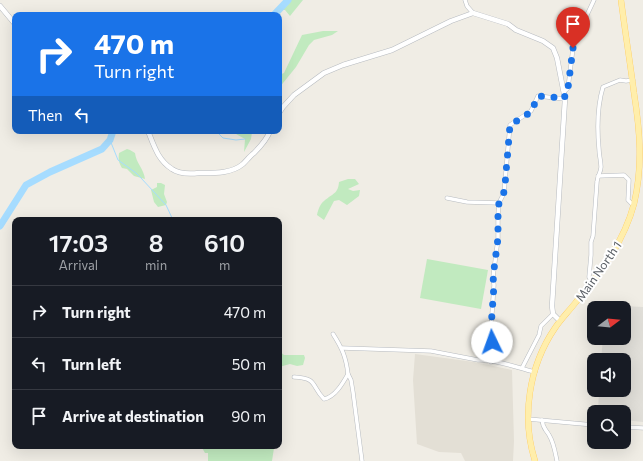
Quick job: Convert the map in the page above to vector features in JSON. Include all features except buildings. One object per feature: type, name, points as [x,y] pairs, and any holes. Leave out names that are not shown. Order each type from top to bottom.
[{"type":"main road","name":"Main North 1","points":[[535,461],[527,419],[532,380],[543,351],[560,321],[610,258],[620,240],[634,206],[640,179],[641,150],[633,80],[621,0]]},
{"type":"street","points":[[465,0],[467,6],[473,13],[508,24],[516,30],[543,41],[553,48],[555,52],[565,98],[552,306],[553,314],[560,321]]},
{"type":"street","points":[[564,92],[568,88],[573,48],[594,0]]},
{"type":"street","points":[[0,6],[12,20]]},
{"type":"street","points":[[282,107],[294,95],[324,73],[343,65],[392,50],[451,21],[473,13]]},
{"type":"street","points":[[592,282],[589,277],[591,242],[593,236],[598,176],[601,170],[598,136],[600,98],[603,87],[620,80],[633,80]]},
{"type":"street","points":[[491,362],[493,277],[498,238],[499,202],[504,192],[510,125],[531,112],[538,96],[565,98]]},
{"type":"street","points":[[149,134],[160,158],[165,164],[173,170],[181,173],[192,174],[218,173],[234,169],[242,164],[258,149],[268,134]]},
{"type":"street","points":[[598,176],[624,175],[629,180],[628,200],[634,206]]},
{"type":"street","points":[[447,198],[467,202],[499,202]]},
{"type":"street","points":[[522,368],[539,335],[541,326],[553,314]]},
{"type":"street","points":[[333,334],[342,348],[348,374],[351,380],[362,461]]},
{"type":"street","points":[[342,348],[431,351],[522,368],[535,372]]},
{"type":"street","points":[[294,377],[302,377],[310,380],[316,386],[323,398],[326,399],[337,390],[348,374]]},
{"type":"street","points":[[527,419],[587,424]]},
{"type":"street","points":[[542,420],[543,427],[549,435],[554,448],[557,461]]},
{"type":"street","points":[[631,428],[643,428]]},
{"type":"shaded area","points":[[631,306],[643,307],[643,422],[631,421],[631,405],[598,405],[599,397],[631,397],[631,353],[602,353],[602,345],[631,345]]},
{"type":"shaded area","points":[[415,354],[474,362],[512,370],[514,441],[513,461],[465,461],[461,453],[439,452],[417,444],[413,380]]},
{"type":"green space","points":[[288,0],[303,0],[290,16],[285,10],[278,10]]},
{"type":"green space","points":[[323,31],[338,31],[332,35],[314,40],[309,45],[296,67],[282,84],[282,74],[284,73],[302,35]]},
{"type":"green space","points":[[236,134],[252,134],[251,139],[244,152],[245,139]]},
{"type":"green space","points":[[127,149],[135,153],[145,179],[134,176],[120,165],[119,153]]},
{"type":"green space","points":[[348,179],[355,179],[359,184],[348,189],[353,191],[360,190],[359,196],[347,205],[339,200],[334,201],[324,220],[317,215],[321,204],[338,189],[339,182]]},
{"type":"green space","points":[[157,183],[165,185],[164,194],[167,202],[166,205],[158,207],[154,202],[151,190],[157,187]]},
{"type":"green space","points":[[427,259],[488,270],[481,309],[420,298]]},
{"type":"green space","points":[[282,353],[284,355],[304,355],[305,358],[303,365],[297,366],[290,364],[282,366]]},
{"type":"green space","points":[[203,449],[274,449],[272,461],[208,461],[208,453],[205,453]]},
{"type":"waterway","points":[[277,12],[288,0]]},
{"type":"waterway","points":[[0,226],[26,185],[50,172],[102,149],[110,140],[112,134]]},
{"type":"waterway","points":[[219,134],[223,138],[236,140],[245,139]]},
{"type":"waterway","points":[[110,140],[118,160],[136,173],[166,205],[172,217]]},
{"type":"route","points":[[492,342],[491,328],[494,285],[493,277],[499,229],[499,202],[504,192],[510,125],[531,112],[538,96],[565,98],[564,92],[566,92],[568,88],[573,48]]}]
